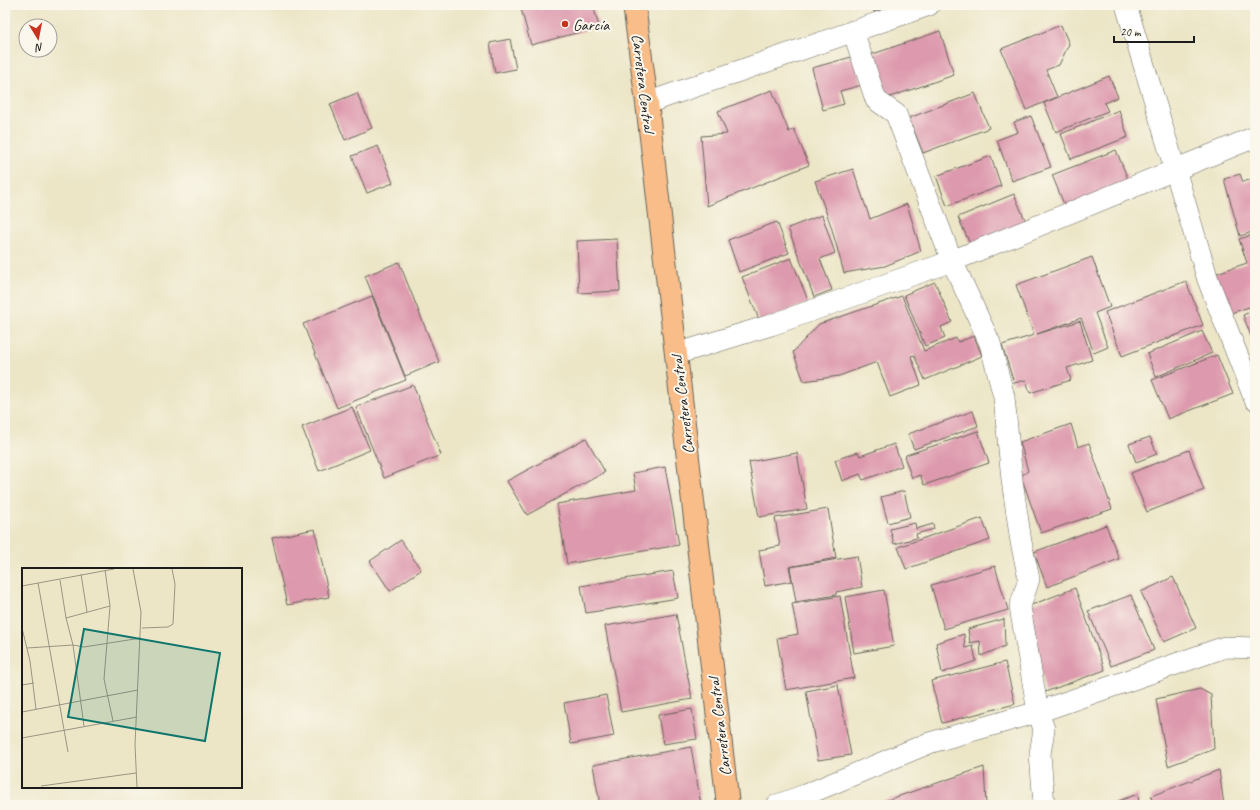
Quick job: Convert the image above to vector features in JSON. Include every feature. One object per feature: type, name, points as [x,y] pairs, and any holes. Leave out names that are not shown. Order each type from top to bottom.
[{"type":"highway","name":"Carretera Central","points":[[634,5],[647,103],[728,805]]},
{"type":"street","points":[[647,103],[929,5]]},
{"type":"street","points":[[1126,5],[1208,280],[1255,400]]},
{"type":"street","points":[[853,31],[876,100],[896,114],[952,261],[990,343],[1004,397],[1012,480],[1021,542],[1029,579],[1020,607],[1038,712],[1044,729],[1040,754],[1044,805]]},
{"type":"street","points":[[676,354],[771,325],[952,261],[1255,137]]},
{"type":"street","points":[[777,805],[929,743],[1038,712],[1224,647],[1255,648]]},
{"type":"building","points":[[520,5],[593,5],[599,27],[531,45]]},
{"type":"building","points":[[871,5],[891,5],[874,12]]},
{"type":"building","points":[[1061,25],[1069,44],[1059,65],[1046,70],[1057,97],[1026,110],[1001,49]]},
{"type":"building","points":[[940,31],[954,75],[884,99],[870,55]]},
{"type":"building","points":[[510,39],[516,69],[495,73],[490,43]]},
{"type":"building","points":[[855,56],[862,85],[840,91],[844,104],[823,110],[812,68]]},
{"type":"building","points":[[1109,76],[1118,97],[1104,103],[1108,111],[1056,132],[1044,103]]},
{"type":"building","points":[[772,90],[789,132],[794,129],[809,165],[707,206],[701,136],[727,134],[718,111]]},
{"type":"building","points":[[357,93],[372,128],[345,140],[330,104]]},
{"type":"building","points":[[975,93],[989,128],[923,153],[909,118]]},
{"type":"building","points":[[1119,110],[1128,137],[1071,159],[1061,134]]},
{"type":"building","points":[[1031,116],[1051,167],[1012,181],[997,140],[1018,132],[1014,122]]},
{"type":"building","points":[[378,146],[393,183],[367,193],[352,156]]},
{"type":"building","points":[[1116,150],[1130,184],[1066,209],[1052,175]]},
{"type":"building","points":[[991,156],[1001,186],[947,206],[936,176]]},
{"type":"building","points":[[853,169],[870,219],[907,204],[921,251],[885,266],[844,273],[831,226],[815,181]]},
{"type":"building","points":[[1240,174],[1243,182],[1255,178],[1255,231],[1240,236],[1224,179]]},
{"type":"building","points":[[1014,194],[1026,222],[970,244],[958,217]]},
{"type":"building","points":[[822,215],[835,253],[820,259],[832,290],[814,297],[788,228]]},
{"type":"building","points":[[777,222],[789,253],[739,272],[728,240]]},
{"type":"building","points":[[1255,234],[1255,305],[1228,314],[1214,274],[1247,263],[1239,239]]},
{"type":"building","points":[[617,239],[620,291],[579,293],[577,241]]},
{"type":"building","points":[[1092,257],[1110,307],[1095,313],[1108,347],[1094,353],[1081,318],[1037,334],[1080,321],[1092,360],[1067,368],[1071,380],[1030,393],[1026,380],[1014,383],[1002,345],[1034,335],[1016,285]]},
{"type":"building","points":[[791,258],[809,303],[760,322],[742,277]]},
{"type":"building","points":[[399,262],[439,362],[405,376],[365,276]]},
{"type":"building","points":[[1186,281],[1203,325],[1122,356],[1105,312]]},
{"type":"building","points":[[935,282],[952,322],[941,327],[945,338],[925,346],[904,295]]},
{"type":"building","points":[[372,296],[406,380],[337,408],[303,324]]},
{"type":"building","points":[[902,296],[924,351],[956,338],[958,342],[974,336],[982,356],[925,380],[914,355],[911,356],[921,385],[890,397],[877,362],[839,376],[804,381],[793,352],[819,324]]},
{"type":"building","points":[[1255,310],[1255,347],[1243,315]]},
{"type":"building","points":[[1202,331],[1212,353],[1156,377],[1147,354]]},
{"type":"building","points":[[1217,355],[1233,394],[1168,419],[1152,380]]},
{"type":"building","points":[[413,385],[441,455],[384,478],[356,407]]},
{"type":"building","points":[[352,407],[370,450],[319,471],[302,427]]},
{"type":"building","points":[[973,411],[978,426],[914,449],[908,434]]},
{"type":"building","points":[[1071,424],[1078,447],[1089,443],[1112,509],[1041,533],[1021,476],[1028,471],[1020,442]]},
{"type":"building","points":[[978,431],[989,463],[924,485],[920,475],[912,478],[905,459],[906,455]]},
{"type":"building","points":[[1150,437],[1157,454],[1136,462],[1129,444]]},
{"type":"building","points":[[586,438],[605,472],[527,515],[507,481]]},
{"type":"building","points":[[894,444],[902,466],[863,480],[860,474],[842,481],[835,460],[858,452],[860,456]]},
{"type":"building","points":[[1189,450],[1204,490],[1147,512],[1131,473]]},
{"type":"building","points":[[797,453],[807,509],[759,517],[749,462]]},
{"type":"building","points":[[665,467],[679,545],[567,564],[557,504],[636,490],[633,473]]},
{"type":"building","points":[[904,491],[910,517],[888,523],[881,497]]},
{"type":"building","points":[[828,509],[836,558],[789,567],[792,581],[765,586],[759,550],[780,546],[775,518]]},
{"type":"building","points":[[982,518],[990,540],[906,569],[898,547]]},
{"type":"building","points":[[915,523],[916,529],[933,524],[934,529],[916,534],[917,538],[894,544],[890,529]]},
{"type":"building","points":[[1106,525],[1119,559],[1047,587],[1034,552]]},
{"type":"building","points":[[315,529],[329,597],[287,605],[272,538]]},
{"type":"building","points":[[401,540],[421,570],[390,591],[370,561]]},
{"type":"building","points":[[857,556],[862,587],[836,592],[836,595],[796,602],[790,567]]},
{"type":"building","points":[[995,566],[1008,610],[944,629],[931,585]]},
{"type":"building","points":[[673,571],[678,598],[586,613],[581,586]]},
{"type":"building","points":[[1173,577],[1196,628],[1164,642],[1141,592]]},
{"type":"building","points":[[1075,588],[1105,670],[1045,692],[1024,608]]},
{"type":"building","points":[[884,590],[894,646],[854,653],[845,597]]},
{"type":"building","points":[[1131,595],[1154,650],[1111,666],[1088,611]]},
{"type":"building","points":[[840,596],[854,678],[786,690],[777,638],[798,634],[792,604]]},
{"type":"building","points":[[676,614],[692,699],[621,712],[605,626]]},
{"type":"building","points":[[1004,619],[1005,646],[981,656],[980,641],[970,643],[968,629]]},
{"type":"building","points":[[964,634],[965,648],[973,646],[976,661],[942,673],[936,643]]},
{"type":"building","points":[[1005,662],[1015,704],[942,723],[931,681]]},
{"type":"building","points":[[838,685],[851,755],[818,760],[806,691]]},
{"type":"building","points":[[1200,689],[1211,695],[1214,749],[1168,766],[1156,699]]},
{"type":"building","points":[[606,695],[614,736],[571,744],[564,703]]},
{"type":"building","points":[[692,709],[697,739],[663,744],[658,715]]},
{"type":"building","points":[[691,747],[701,805],[600,805],[593,765]]},
{"type":"building","points":[[984,767],[986,805],[873,805]]},
{"type":"building","points":[[1219,770],[1224,805],[1153,805],[1151,796]]},
{"type":"building","points":[[1138,794],[1139,805],[1107,805]]},
{"type":"place","name":"García","points":[[565,24]]}]
